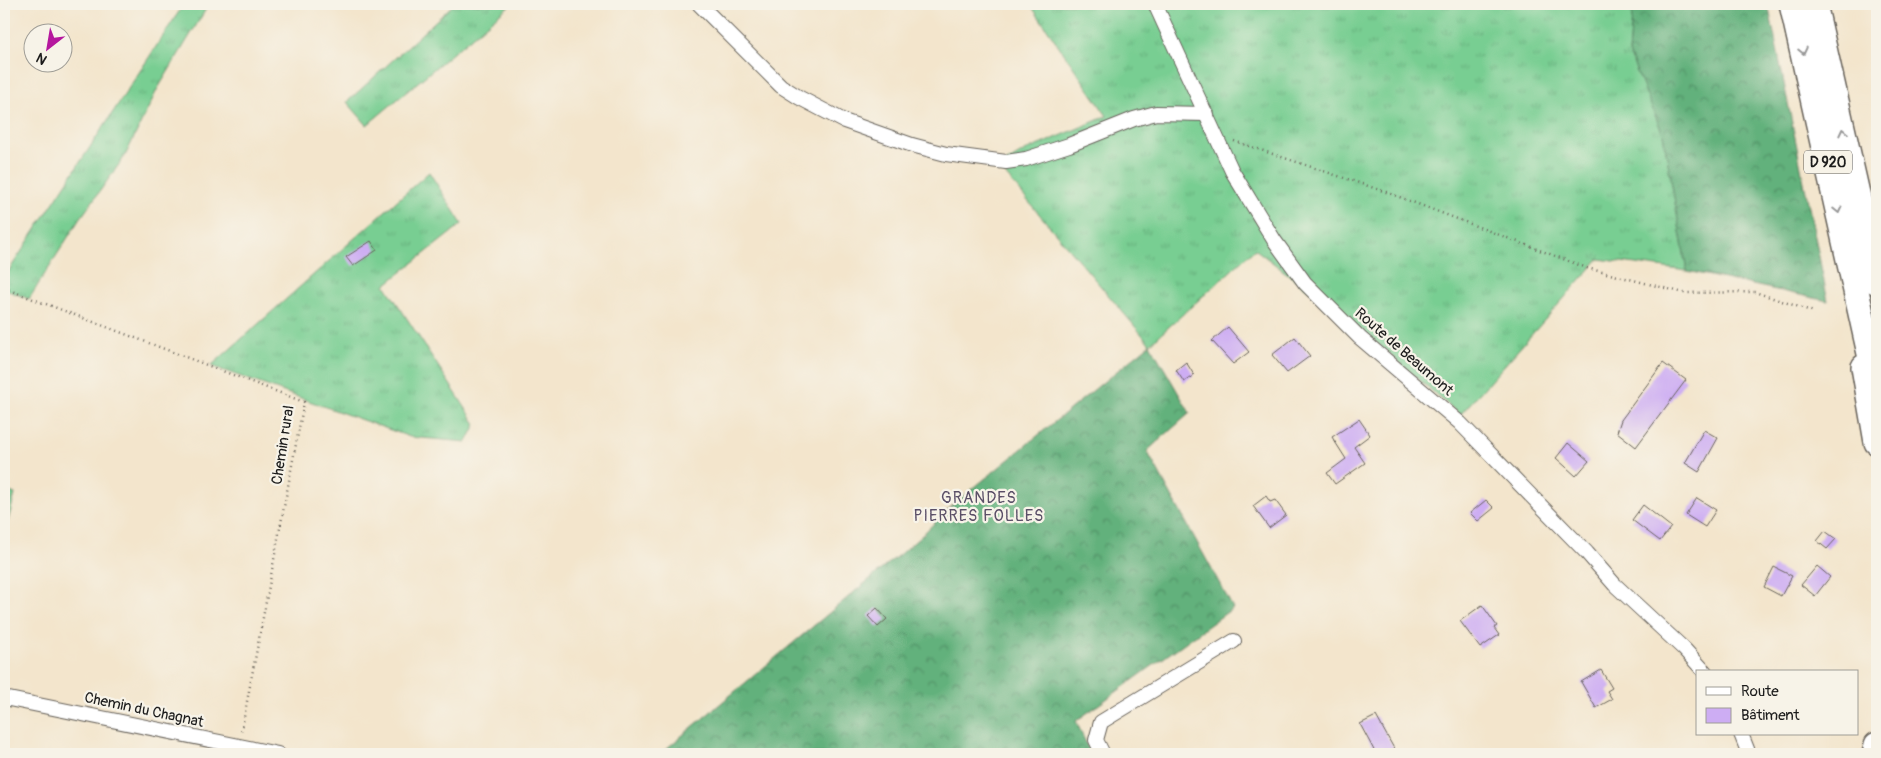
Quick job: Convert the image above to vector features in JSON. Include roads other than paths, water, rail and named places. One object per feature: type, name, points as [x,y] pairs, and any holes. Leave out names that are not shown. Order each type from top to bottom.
[{"type":"highway","name":"D 920","points":[[1792,4],[1877,385]]},
{"type":"highway","name":"D 920","points":[[1814,4],[1877,282]]},
{"type":"highway","points":[[1863,319],[1864,372],[1877,442]]},
{"type":"highway","points":[[1875,754],[1877,744]]},
{"type":"street","points":[[699,4],[781,86],[800,98],[844,121],[912,145],[946,154],[1006,162],[1026,159],[1069,145],[1134,119],[1156,113],[1207,114]]},
{"type":"street","name":"Route de Beaumont","points":[[1155,4],[1232,171],[1274,240],[1305,283],[1360,338],[1460,423],[1567,532],[1615,586],[1684,649],[1703,670]]},
{"type":"street","points":[[1103,754],[1096,740],[1101,722],[1234,641]]},
{"type":"street","name":"Chemin du Chagnat","points":[[4,698],[278,754]]},
{"type":"street","points":[[1742,736],[1749,754]]},
{"type":"district","name":"GRANDES PIERRES FOLLES","points":[[979,507]]}]
